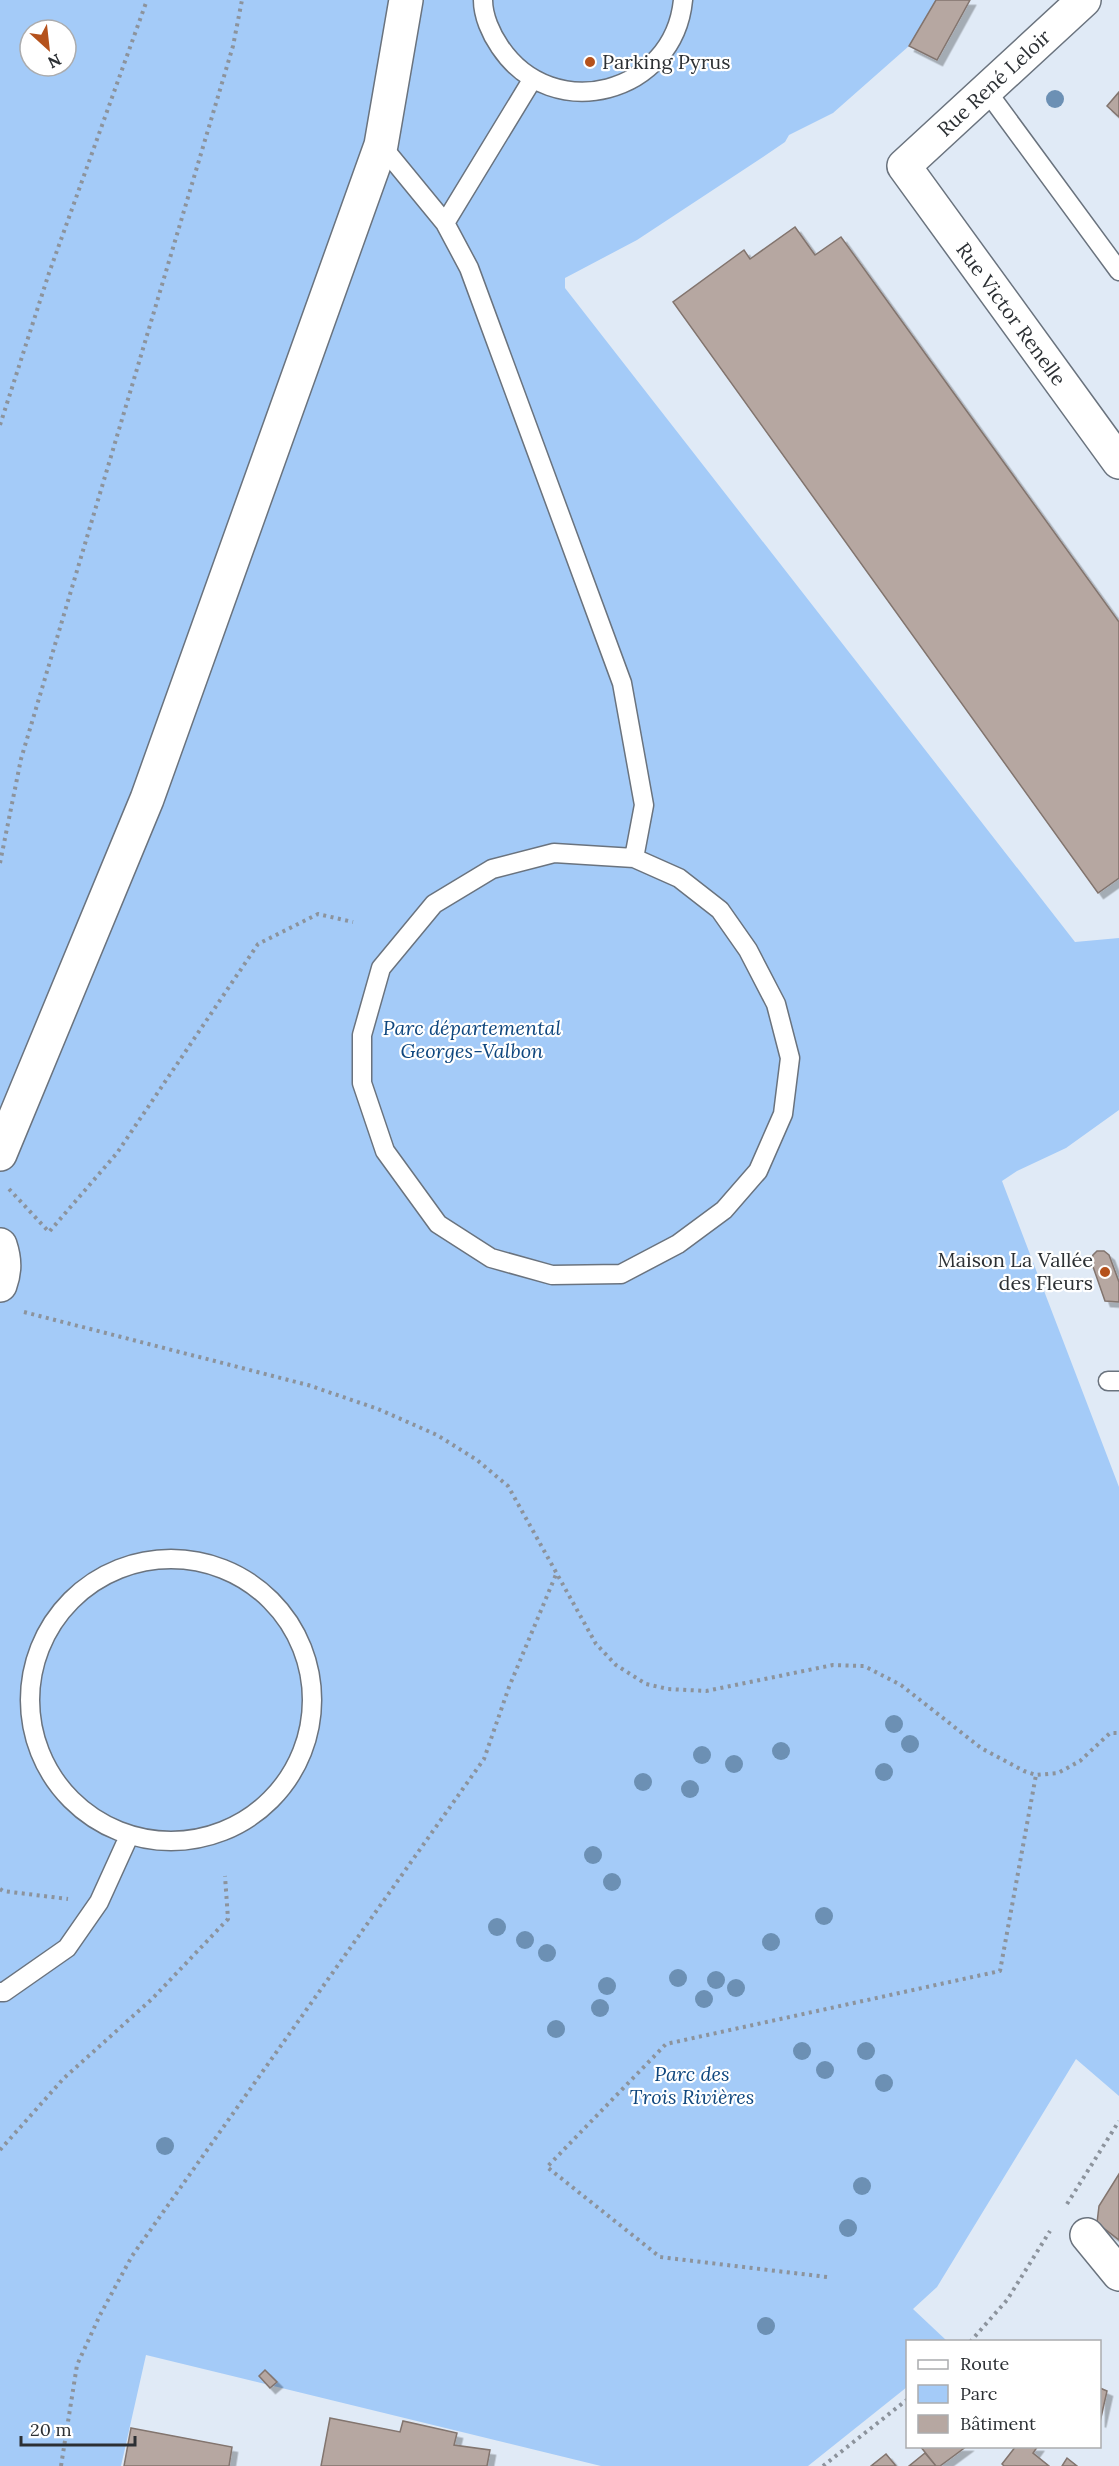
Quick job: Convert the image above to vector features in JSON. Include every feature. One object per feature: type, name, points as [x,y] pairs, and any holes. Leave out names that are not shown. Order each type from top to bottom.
[{"type":"street","points":[[0,1154],[147,799],[381,145],[406,0]]},
{"type":"street","name":"Rue René Leloir","points":[[904,166],[1084,0]]},
{"type":"street","name":"Rue Victor Renelle","points":[[904,166],[1119,462]]},
{"type":"street","points":[[0,1245],[4,1256],[4,1273],[0,1285]]},
{"type":"street","points":[[1087,2235],[1119,2274]]},
{"type":"lane","points":[[483,0],[492,35],[508,60],[532,80],[561,91],[592,93],[622,85],[649,69],[669,45],[681,17],[683,0]]},
{"type":"lane","points":[[445,223],[532,80]]},
{"type":"lane","points":[[986,90],[1119,271]]},
{"type":"lane","points":[[381,145],[445,223],[469,268],[622,683],[644,805],[634,858]]},
{"type":"lane","points":[[554,853],[634,858],[679,878],[720,910],[748,950],[776,1004],[790,1058],[783,1114],[758,1170],[724,1210],[678,1244],[621,1274],[552,1275],[491,1258],[438,1224],[385,1151],[362,1083],[362,1035],[381,968],[434,904],[492,869],[554,853]]},
{"type":"lane","points":[[175,1557],[223,1569],[266,1592],[297,1635],[310,1671],[312,1727],[296,1768],[263,1806],[234,1827],[190,1843],[164,1845],[129,1836],[99,1823],[66,1793],[47,1761],[33,1723],[30,1686],[37,1652],[55,1614],[96,1583],[138,1561],[175,1557]]},
{"type":"lane","points":[[0,1992],[4,1992],[67,1948],[99,1902],[129,1836]]},
{"type":"path","points":[[0,425],[49,273],[147,0]]},
{"type":"path","points":[[0,863],[21,759],[230,57],[242,0]]},
{"type":"path","points":[[8,1188],[49,1232],[117,1153],[258,944],[318,914],[353,922]]},
{"type":"path","points":[[22,1311],[308,1385],[378,1409],[438,1435],[477,1460],[508,1486],[596,1644],[616,1665],[646,1684],[668,1689],[706,1691],[833,1665],[864,1666],[901,1685],[981,1748],[1036,1775],[1058,1773],[1080,1761],[1110,1733],[1119,1733]]},
{"type":"path","points":[[61,2466],[77,2365],[100,2315],[132,2256],[484,1759],[508,1687],[557,1572]]},
{"type":"path","points":[[827,2277],[660,2257],[547,2167],[666,2044],[1000,1971],[1036,1775]]},
{"type":"path","points":[[0,2151],[64,2078],[152,1999],[228,1919],[225,1876]]},
{"type":"path","points":[[0,1889],[99,1902]]},
{"type":"path","points":[[1066,2206],[1119,2121]]},
{"type":"path","points":[[972,2340],[1007,2300],[1054,2225]]},
{"type":"path","points":[[823,2466],[906,2402]]},
{"type":"green space","name":"Parc départemental Georges-Valbon","points":[[0,0],[936,0],[909,46],[833,113],[789,135],[785,142],[637,240],[565,278],[565,288],[1075,942],[1119,938],[1119,1110],[1066,1148],[1017,1171],[1002,1181],[1119,1487],[1119,2096],[1076,2059],[937,2287],[913,2309],[946,2340],[906,2340],[906,2388],[808,2466],[601,2466],[146,2355],[121,2466],[0,2466]]},
{"type":"building","points":[[936,0],[970,0],[937,60],[909,46]]},
{"type":"building","points":[[1119,92],[1119,117],[1107,106]]},
{"type":"building","points":[[795,227],[815,255],[841,237],[1119,622],[1119,878],[1098,893],[673,302],[744,250],[750,259]]},
{"type":"building","name":"Maison La Vallée des Fleurs","points":[[1097,1251],[1104,1251],[1109,1255],[1119,1282],[1119,1302],[1105,1301],[1091,1261]]},
{"type":"building","points":[[1119,2174],[1119,2240],[1097,2223],[1099,2206]]},
{"type":"building","points":[[265,2370],[277,2382],[270,2388],[259,2376]]},
{"type":"building","points":[[1101,2388],[1107,2391],[1101,2418]]},
{"type":"building","points":[[330,2418],[400,2432],[403,2421],[457,2433],[454,2445],[490,2450],[487,2466],[321,2466]]},
{"type":"building","points":[[131,2428],[232,2447],[229,2466],[124,2466]]},
{"type":"building","points":[[922,2448],[964,2448],[940,2466],[936,2466]]},
{"type":"building","points":[[1014,2448],[1037,2448],[1033,2453],[1049,2466],[1004,2466],[1002,2464]]},
{"type":"building","points":[[925,2453],[936,2466],[909,2466]]},
{"type":"building","points":[[886,2454],[896,2466],[871,2466]]},
{"type":"building","points":[[1067,2458],[1077,2466],[1062,2466]]},
{"type":"place","name":"Parking Pyrus","points":[[590,62]]},
{"type":"place","name":"Maison La Vallée des Fleurs","points":[[1105,1272]]},
{"type":"park label","name":"Parc des Trois Rivières","points":[[692,2086]]}]
